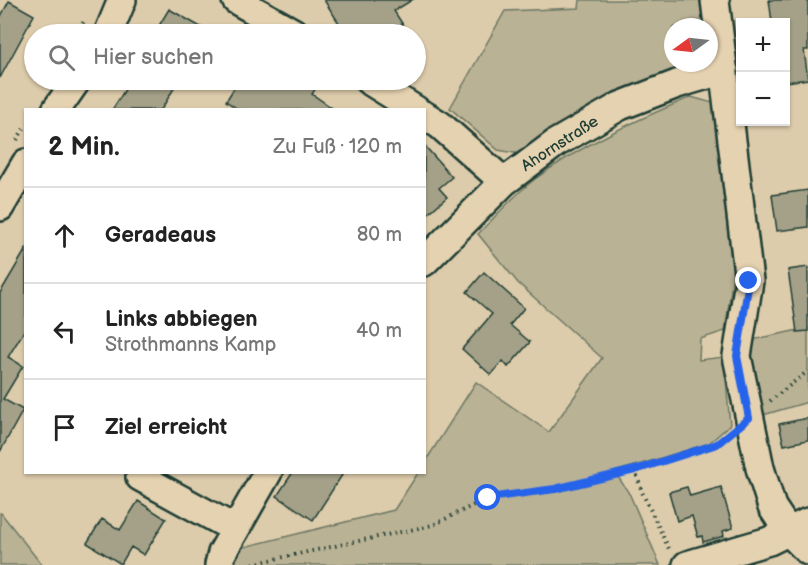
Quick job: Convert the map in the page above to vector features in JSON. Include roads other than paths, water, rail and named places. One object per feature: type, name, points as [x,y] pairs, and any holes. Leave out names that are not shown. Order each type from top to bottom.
[{"type":"street","points":[[112,24],[122,0]]},
{"type":"street","points":[[236,0],[278,24]]},
{"type":"street","points":[[715,0],[749,281],[737,356],[760,468],[772,507],[798,527],[808,551]]},
{"type":"street","name":"Ahornstraße","points":[[426,260],[504,182],[556,143],[620,106],[677,84],[724,70]]},
{"type":"street","points":[[57,108],[70,90]]},
{"type":"street","points":[[384,90],[413,108]]},
{"type":"street","points":[[426,116],[440,125],[504,182]]},
{"type":"street","points":[[0,207],[24,166]]},
{"type":"street","points":[[219,565],[222,553],[267,474]]},
{"type":"street","points":[[140,477],[235,529]]},
{"type":"street","points":[[680,561],[769,541],[798,527]]}]
